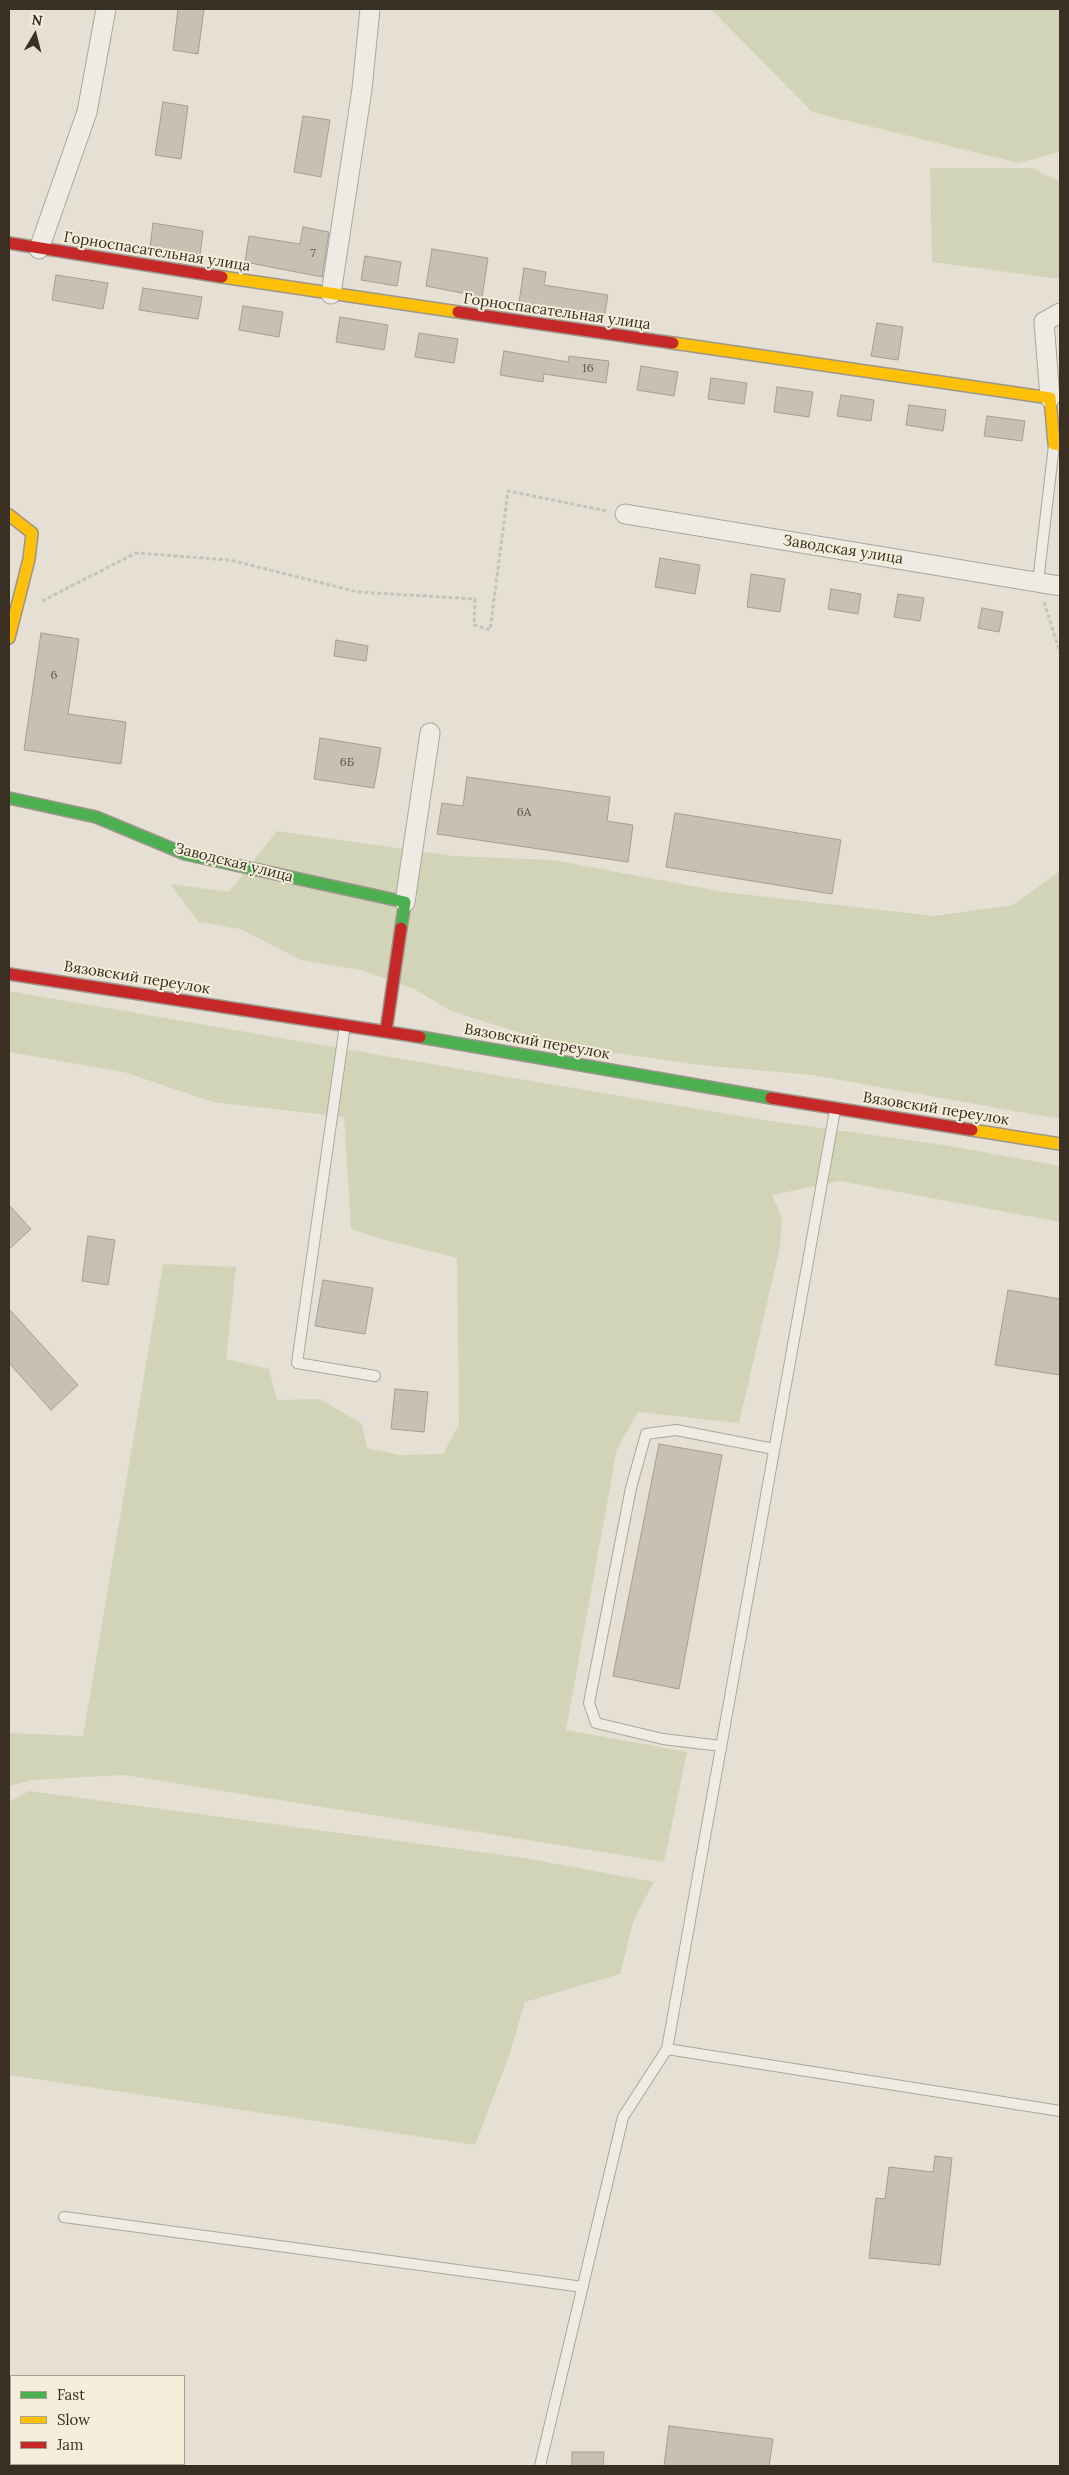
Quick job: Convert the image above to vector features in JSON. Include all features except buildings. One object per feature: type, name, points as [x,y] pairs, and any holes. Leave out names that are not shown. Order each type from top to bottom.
[{"type":"street","points":[[39,249],[87,112],[106,9]]},
{"type":"street","points":[[331,294],[360,99],[370,9]]},
{"type":"street","name":"Горноспасательная улица","points":[[9,243],[331,294],[1050,398]]},
{"type":"street","points":[[1057,444],[1050,398],[1044,322],[1060,313]]},
{"type":"street","name":"Заводская улица","points":[[625,514],[1060,586]]},
{"type":"street","points":[[9,515],[32,533],[29,559],[9,638]]},
{"type":"street","points":[[386,1030],[430,733]]},
{"type":"street","name":"Заводская улица","points":[[9,798],[96,816],[185,854],[405,902]]},
{"type":"street","name":"Вязовский переулок","points":[[9,974],[386,1030],[835,1109],[1060,1144]]},
{"type":"lane","points":[[1038,582],[1057,444]]},
{"type":"lane","points":[[345,1024],[297,1363],[375,1376]]},
{"type":"lane","points":[[540,2466],[623,2117],[668,2048],[835,1109]]},
{"type":"lane","points":[[721,1746],[663,1738],[596,1723],[589,1702],[631,1488],[646,1434],[676,1430],[774,1449]]},
{"type":"lane","points":[[668,2048],[1060,2111]]},
{"type":"lane","points":[[64,2217],[583,2287]]},
{"type":"path","points":[[40,602],[136,553],[230,560],[358,592],[475,599],[474,625],[490,630],[508,491],[625,514]]},
{"type":"path","points":[[1038,582],[1060,653]]},
{"type":"green space","points":[[711,9],[1060,9],[1060,152],[1018,163],[812,112]]},
{"type":"green space","points":[[930,168],[1032,168],[1060,182],[1060,279],[932,262]]},
{"type":"green space","points":[[277,831],[453,856],[553,860],[724,892],[934,916],[1013,905],[1060,871],[1060,1119],[812,1075],[700,1065],[559,1045],[451,1011],[414,989],[361,970],[301,960],[240,929],[199,922],[170,884],[229,892]]},
{"type":"green space","points":[[9,991],[771,1121],[944,1145],[1060,1166],[1060,1222],[840,1181],[772,1195],[782,1218],[780,1247],[739,1423],[638,1412],[617,1449],[566,1730],[687,1752],[664,1862],[124,1775],[32,1780],[9,1786],[9,1733],[83,1736],[163,1264],[236,1267],[226,1359],[269,1369],[277,1400],[320,1399],[362,1424],[367,1448],[400,1455],[443,1454],[459,1424],[457,1258],[351,1229],[344,1117],[213,1102],[124,1072],[9,1052]]},
{"type":"green space","points":[[29,1791],[525,1858],[654,1882],[634,1919],[620,1974],[525,2002],[509,2056],[475,2145],[9,2075],[9,1802]]},
{"type":"traffic: fast","points":[[9,798],[96,817],[185,854],[405,902],[401,928]]},
{"type":"traffic: fast","points":[[420,1037],[771,1098]]},
{"type":"traffic: slow","points":[[222,277],[458,312]]},
{"type":"traffic: slow","points":[[673,343],[1050,398],[1054,444],[1060,445]]},
{"type":"traffic: slow","points":[[9,515],[32,533],[29,559],[9,638]]},
{"type":"traffic: slow","points":[[972,1130],[1060,1144]]},
{"type":"traffic: jam","points":[[9,243],[222,277]]},
{"type":"traffic: jam","points":[[458,312],[673,343]]},
{"type":"traffic: jam","points":[[386,1031],[401,928]]},
{"type":"traffic: jam","points":[[9,974],[420,1037]]},
{"type":"traffic: jam","points":[[771,1098],[972,1130]]}]
